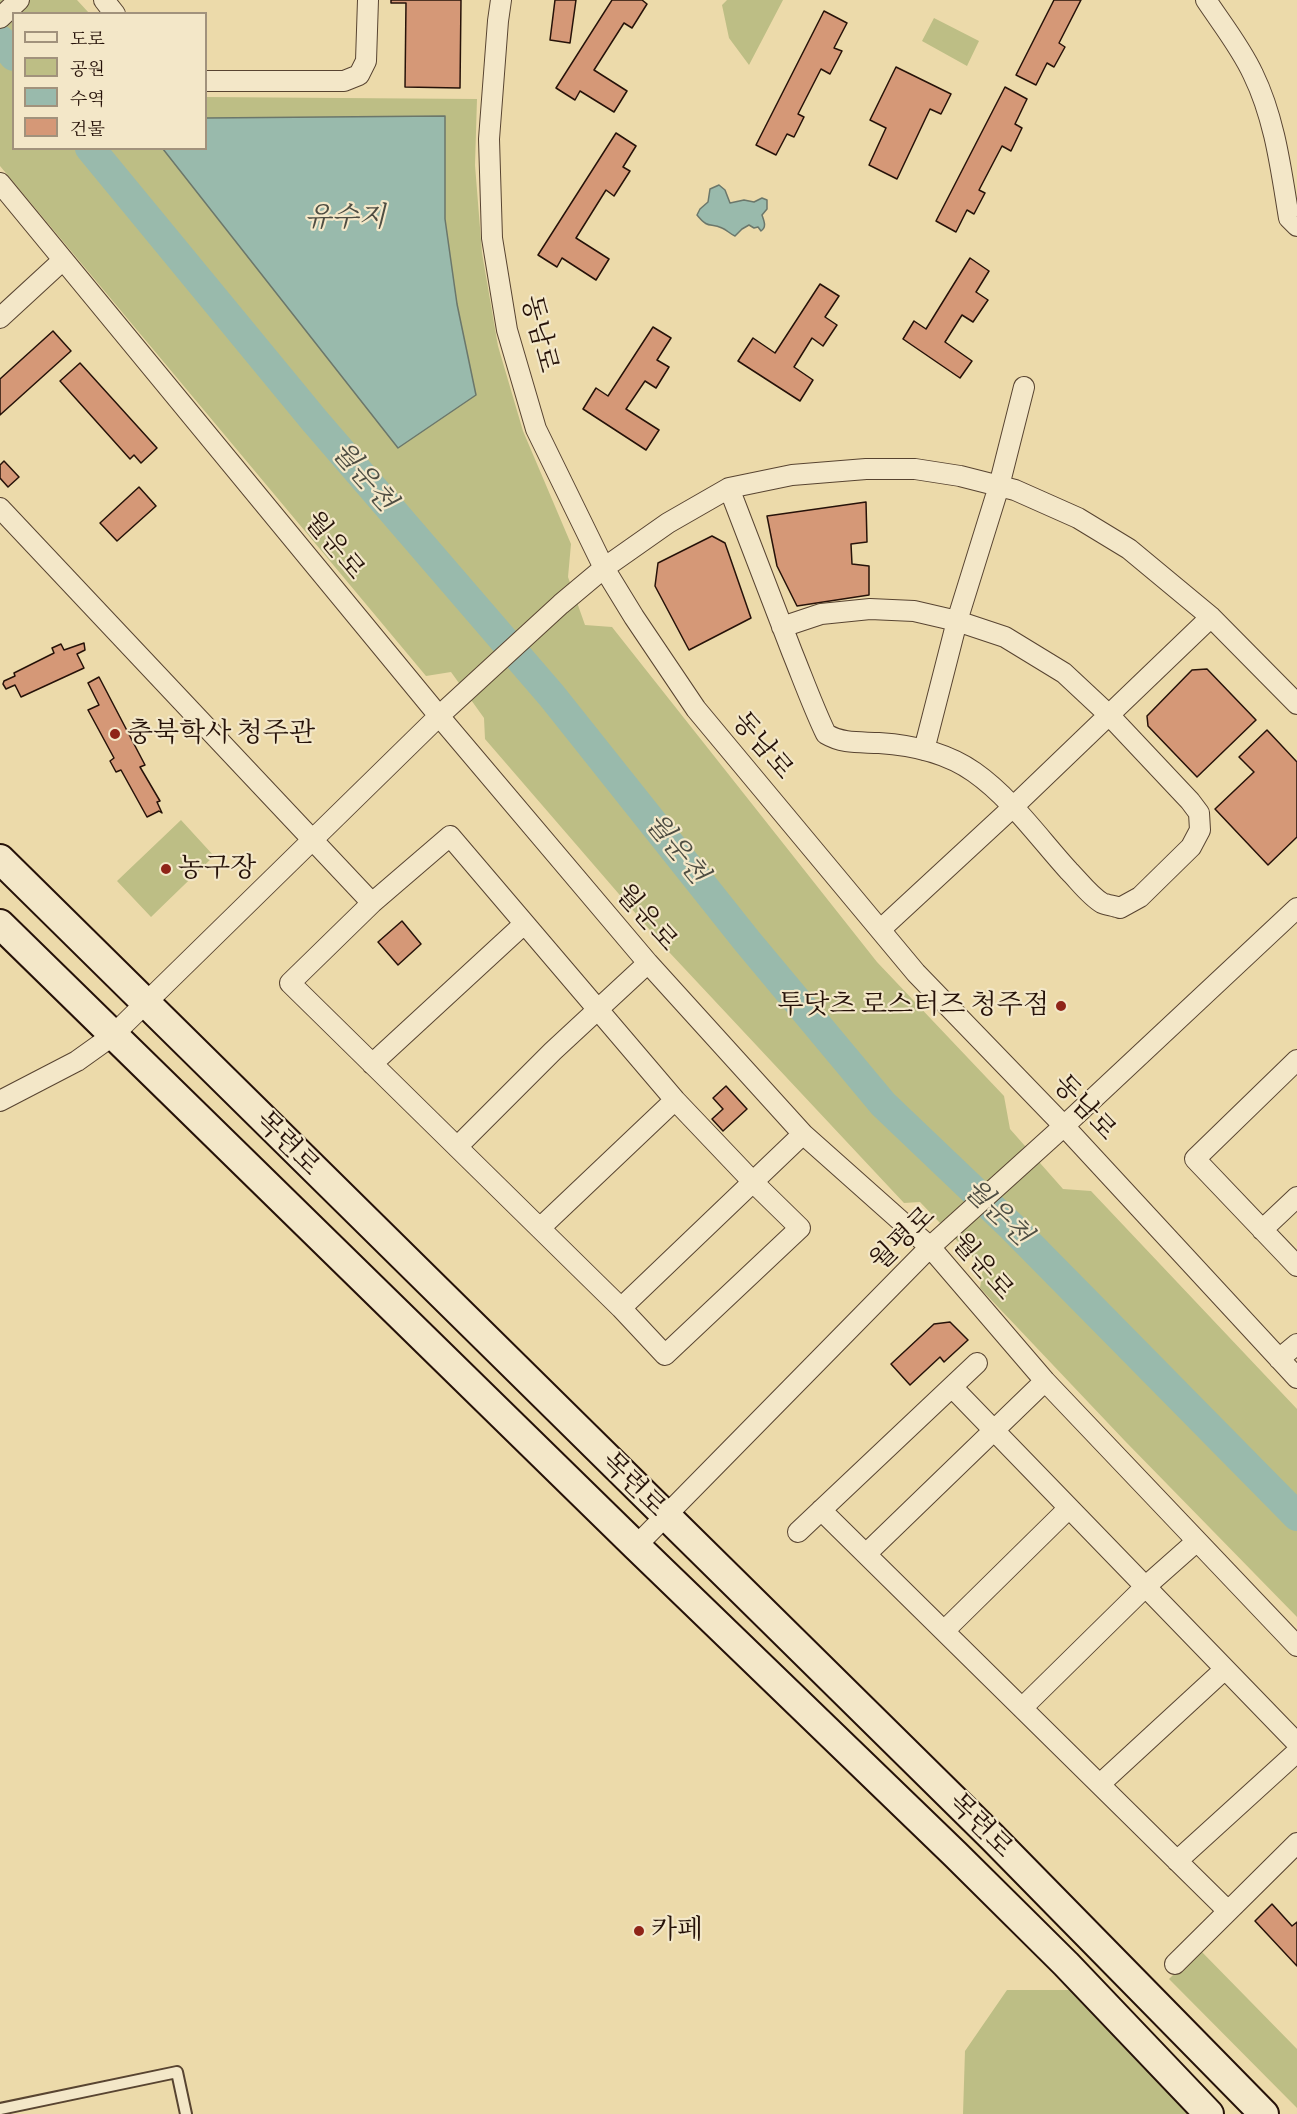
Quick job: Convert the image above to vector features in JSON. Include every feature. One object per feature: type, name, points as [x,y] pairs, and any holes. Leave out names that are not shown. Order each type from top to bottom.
[{"type":"street","points":[[0,18],[19,0]]},
{"type":"street","points":[[104,0],[113,12]]},
{"type":"street","points":[[207,81],[344,81],[358,75],[366,61],[368,0]]},
{"type":"street","name":"동남로","points":[[501,0],[489,139],[492,238],[507,330],[536,429],[604,568],[696,709],[916,973],[1064,1126],[1297,1378]]},
{"type":"street","points":[[1206,0],[1254,74],[1270,117],[1288,218],[1297,226]]},
{"type":"street","name":"월운로","points":[[0,183],[440,716],[648,963],[803,1134],[930,1247],[1045,1381],[1297,1646]]},
{"type":"street","points":[[0,318],[63,260]]},
{"type":"street","points":[[924,750],[957,621],[999,486],[1024,387]]},
{"type":"street","points":[[0,1101],[77,1061],[112,1036],[440,716],[561,604],[604,568],[668,523],[729,488],[792,475],[866,469],[905,469],[960,476],[1015,490],[1078,518],[1129,549],[1211,617],[1297,704]]},
{"type":"street","points":[[729,488],[782,627],[826,734],[836,740],[846,742],[881,743],[933,752],[974,772],[1013,807],[1086,889],[1103,903],[1120,908],[1140,897],[1191,847],[1200,830],[1199,813],[1109,715],[1064,673],[1005,637],[957,621],[914,611],[870,609],[821,614],[782,627]]},
{"type":"street","points":[[0,508],[372,903]]},
{"type":"street","points":[[881,929],[1013,807],[1211,617]]},
{"type":"street","points":[[450,836],[675,1100],[800,1228],[665,1355],[621,1308],[290,983],[372,903],[450,836]]},
{"type":"street","name":"목련로","points":[[0,859],[992,1837],[1263,2114]]},
{"type":"street","name":"월평로","points":[[636,1546],[930,1247],[1297,909]]},
{"type":"street","name":"목련로","points":[[0,924],[636,1546],[956,1854],[1066,1964],[1209,2114]]},
{"type":"street","points":[[372,1064],[524,924]]},
{"type":"street","points":[[457,1147],[648,963]]},
{"type":"street","points":[[1297,1060],[1196,1159],[1297,1266]]},
{"type":"street","points":[[540,1228],[675,1100]]},
{"type":"street","points":[[621,1308],[803,1134]]},
{"type":"street","points":[[1262,1230],[1297,1197]]},
{"type":"street","points":[[1279,1359],[1297,1344]]},
{"type":"street","points":[[798,1532],[977,1363]]},
{"type":"street","points":[[866,1554],[1045,1381]]},
{"type":"street","points":[[951,1387],[1297,1743]]},
{"type":"street","points":[[944,1631],[1069,1508]]},
{"type":"street","points":[[821,1510],[1228,1911]]},
{"type":"street","points":[[1022,1708],[1145,1587],[1197,1540]]},
{"type":"street","points":[[1100,1784],[1225,1669]]},
{"type":"street","points":[[1177,1861],[1297,1752]]},
{"type":"street","points":[[1175,1964],[1297,1844]]},
{"type":"lane","points":[[0,2109],[177,2072],[186,2114]]},
{"type":"green space","points":[[0,0],[77,0],[88,12],[12,12],[12,150],[207,150],[207,97],[477,99],[475,165],[482,253],[498,346],[523,431],[571,544],[568,577],[585,625],[612,627],[877,962],[1004,1096],[1010,1129],[1063,1189],[1091,1191],[1297,1409],[1297,1617],[980,1288],[983,1268],[920,1202],[904,1203],[669,952],[485,739],[484,718],[451,672],[426,676],[0,166]]},
{"type":"green space","points":[[727,0],[783,0],[749,65],[729,38],[722,5]]},
{"type":"green space","points":[[934,18],[979,41],[967,66],[922,41]]},
{"type":"green space","name":"농구장","points":[[181,820],[214,856],[151,917],[117,881]]},
{"type":"green space","points":[[1199,1949],[1297,2049],[1297,2108],[1169,1979]]},
{"type":"green space","points":[[1007,1990],[1081,1990],[1194,2114],[963,2114],[965,2051]]},
{"type":"water","name":"유수지","points":[[445,116],[445,219],[457,304],[476,395],[398,448],[164,150],[207,150],[207,118]]},
{"type":"water","points":[[719,185],[725,190],[730,203],[744,200],[754,202],[762,198],[767,200],[767,209],[762,215],[764,228],[761,231],[758,227],[754,228],[749,225],[735,236],[718,226],[701,220],[697,215],[708,202],[710,189]]},
{"type":"building","points":[[391,0],[461,0],[460,88],[405,87],[406,3],[391,3]]},
{"type":"building","points":[[555,0],[576,0],[570,43],[550,40]]},
{"type":"building","points":[[612,0],[642,0],[647,4],[632,28],[624,23],[594,70],[627,91],[614,112],[580,91],[575,100],[556,88]]},
{"type":"building","points":[[1054,0],[1081,0],[1059,43],[1065,47],[1054,67],[1047,63],[1036,85],[1016,75]]},
{"type":"building","points":[[824,11],[847,23],[834,48],[842,51],[830,74],[821,69],[798,114],[804,117],[794,137],[787,134],[776,155],[756,145]]},
{"type":"building","points":[[896,67],[951,94],[941,114],[930,109],[897,179],[869,165],[886,128],[870,120]]},
{"type":"building","points":[[1005,87],[1027,99],[1015,124],[1022,128],[1011,151],[1002,146],[979,190],[985,193],[974,214],[967,210],[956,232],[936,221]]},
{"type":"building","points":[[616,133],[636,146],[623,167],[630,171],[614,196],[606,190],[576,238],[609,259],[596,280],[562,258],[557,267],[538,255]]},
{"type":"building","points":[[970,258],[989,271],[976,292],[988,300],[973,322],[962,315],[945,342],[972,361],[960,378],[903,339],[914,321],[926,329]]},
{"type":"building","points":[[820,284],[839,296],[825,317],[837,325],[823,346],[812,338],[794,367],[813,380],[800,401],[738,361],[753,338],[775,353]]},
{"type":"building","points":[[653,327],[671,338],[657,360],[669,367],[656,388],[645,381],[626,409],[659,430],[646,450],[583,409],[596,388],[608,396]]},
{"type":"building","points":[[53,331],[71,351],[0,415],[0,379]]},
{"type":"building","points":[[80,363],[157,448],[141,463],[134,455],[130,459],[60,381]]},
{"type":"building","points":[[4,461],[19,477],[8,487],[0,478],[0,465]]},
{"type":"building","points":[[139,487],[156,506],[117,541],[100,523]]},
{"type":"building","points":[[866,502],[867,542],[851,544],[852,564],[869,566],[869,595],[797,606],[777,566],[767,516]]},
{"type":"building","points":[[712,536],[725,543],[751,618],[689,650],[655,586],[658,563]]},
{"type":"building","name":"충북학사 청주관","points":[[84,643],[85,650],[77,654],[84,668],[21,697],[15,685],[6,689],[3,684],[4,681],[15,676],[14,673],[54,653],[52,648],[61,644],[64,650]]},
{"type":"building","points":[[1207,669],[1256,720],[1197,777],[1148,726],[1147,716],[1192,670]]},
{"type":"building","name":"충북학사 청주관","points":[[99,677],[145,765],[140,767],[160,801],[157,802],[162,813],[159,811],[147,817],[121,770],[116,772],[110,761],[114,758],[88,710],[99,705],[88,683]]},
{"type":"building","points":[[1267,730],[1297,762],[1297,837],[1268,865],[1215,809],[1254,772],[1239,757]]},
{"type":"building","points":[[402,921],[421,944],[398,965],[378,942]]},
{"type":"building","points":[[726,1086],[747,1109],[723,1131],[712,1119],[723,1109],[713,1098]]},
{"type":"building","points":[[950,1322],[968,1340],[944,1362],[940,1357],[910,1385],[891,1364],[934,1324]]},
{"type":"building","points":[[1272,1904],[1292,1926],[1297,1922],[1297,1966],[1255,1921]]},
{"type":"waterway","name":"월운천","points":[[0,40],[12,54]]},
{"type":"waterway","name":"월운천","points":[[92,150],[314,420],[552,696],[747,941],[883,1104],[1012,1227],[1297,1516]]},
{"type":"place","name":"충북학사 청주관","points":[[115,734]]},
{"type":"place","name":"농구장","points":[[166,869]]},
{"type":"place","name":"투닷츠 로스터즈 청주점","points":[[1061,1006]]},
{"type":"place","name":"카페","points":[[639,1931]]}]
